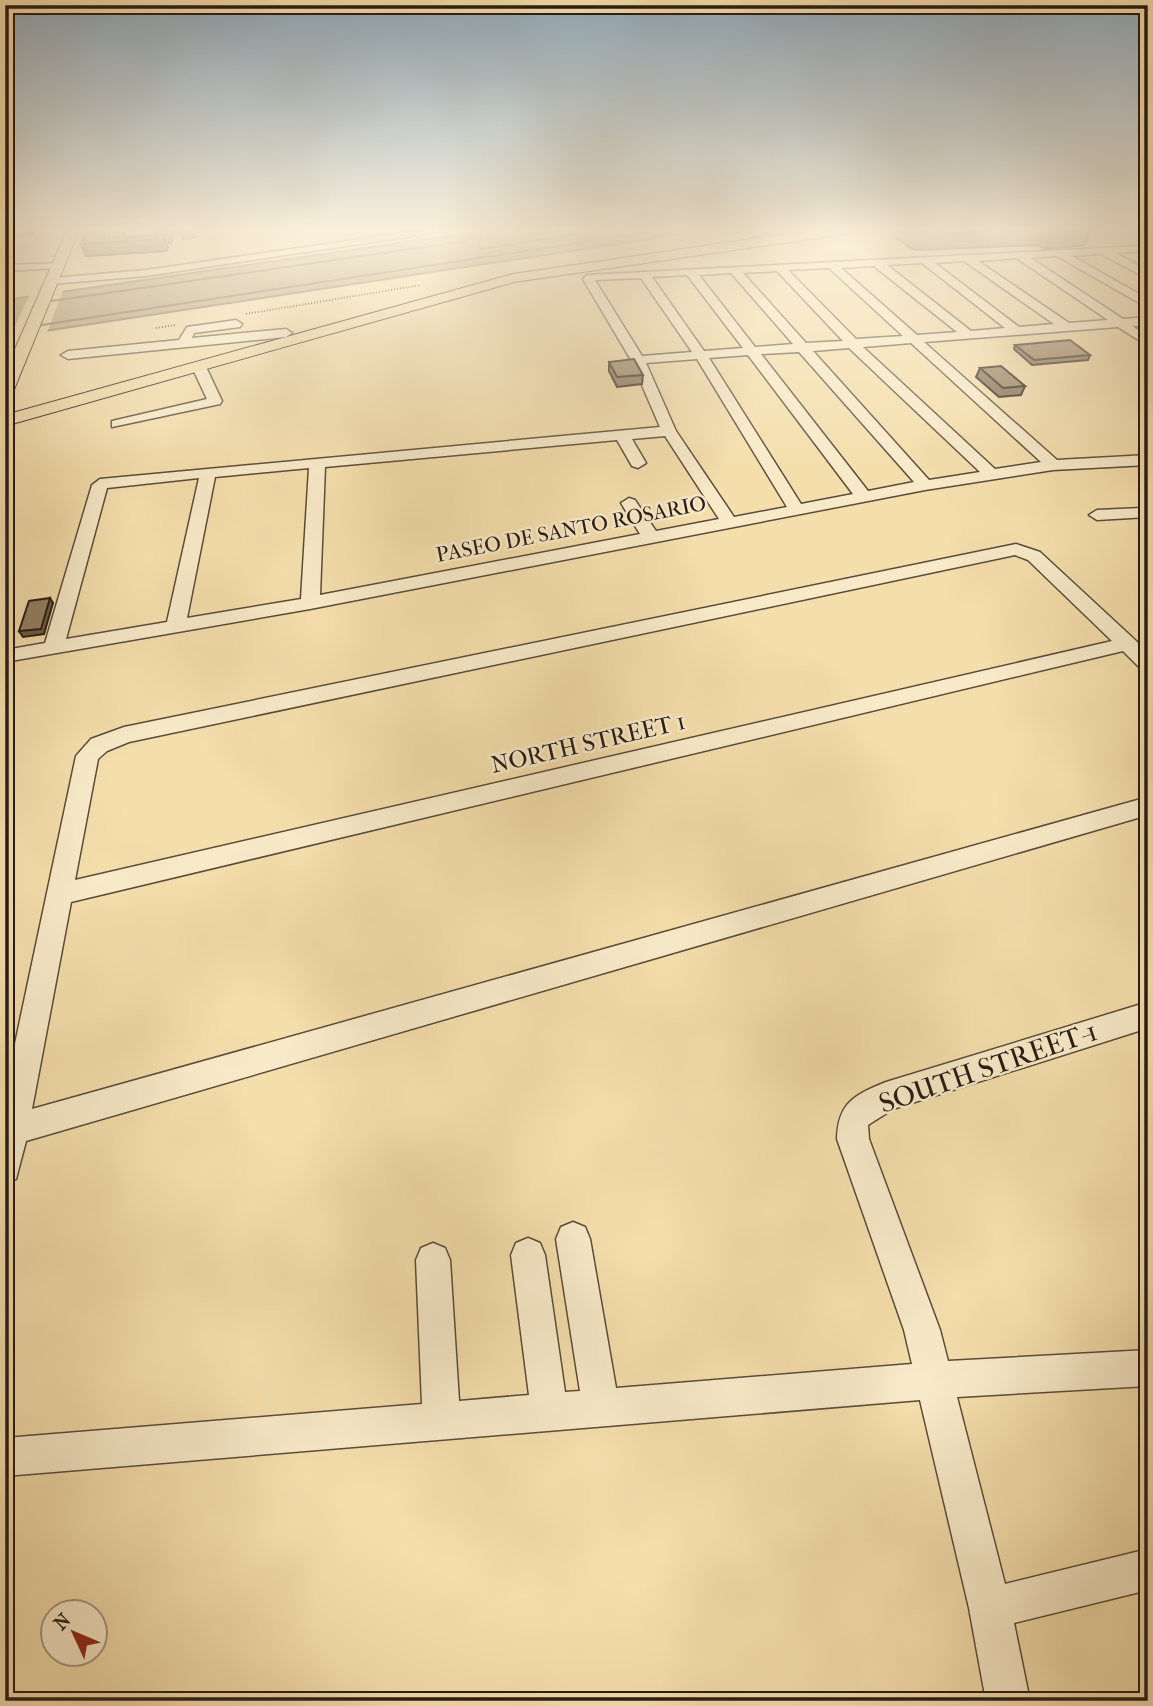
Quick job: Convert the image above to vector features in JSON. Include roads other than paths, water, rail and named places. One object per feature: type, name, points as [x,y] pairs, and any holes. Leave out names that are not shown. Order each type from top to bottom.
[{"type":"main road","points":[[40,310],[6,391],[30,398],[63,394]]},
{"type":"main road","points":[[5,408],[368,310]]},
{"type":"main road","points":[[5,421],[199,367],[376,310]]},
{"type":"main road","points":[[5,415],[386,310]]},
{"type":"main road","points":[[5,429],[41,411]]},
{"type":"street","points":[[606,310],[638,360],[669,431],[728,522]]},
{"type":"street","points":[[669,310],[700,354],[796,510]]},
{"type":"street","points":[[721,310],[865,498]]},
{"type":"street","points":[[771,310],[925,485]]},
{"type":"street","points":[[820,310],[991,474]]},
{"type":"street","points":[[883,310],[1053,465]]},
{"type":"street","points":[[936,310],[966,333]]},
{"type":"street","points":[[988,310],[1016,331]]},
{"type":"street","points":[[1041,310],[1066,327]]},
{"type":"street","points":[[1101,310],[1148,342]]},
{"type":"street","points":[[184,343],[187,332],[191,330],[237,320]]},
{"type":"street","points":[[638,360],[1148,321]]},
{"type":"street","points":[[68,355],[286,333]]},
{"type":"street","points":[[117,424],[215,401],[199,367]]},
{"type":"street","points":[[53,649],[100,485],[114,481],[669,431]]},
{"type":"street","points":[[623,437],[638,463]]},
{"type":"street","name":"PASEO DE SANTO ROSARIO","points":[[5,656],[310,603],[925,485],[1053,465],[1148,460]]},
{"type":"street","points":[[310,603],[317,464]]},
{"type":"street","points":[[176,627],[208,473]]},
{"type":"street","points":[[629,503],[650,536]]},
{"type":"street","points":[[1097,515],[1146,515]]},
{"type":"street","points":[[5,1168],[8,1131],[61,894],[87,756],[99,745],[124,734],[1016,549],[1034,556],[1148,664]]},
{"type":"street","name":"NORTH STREET 1","points":[[61,894],[1126,643]]},
{"type":"street","points":[[8,1131],[1148,806]]},
{"type":"street","name":"SOUTH STREET-1","points":[[935,1380],[895,1248],[860,1162],[853,1139],[853,1121],[859,1112],[886,1097],[1148,1015]]},
{"type":"street","points":[[573,1239],[601,1406]]},
{"type":"street","points":[[528,1255],[550,1414]]},
{"type":"street","points":[[433,1261],[442,1422]]},
{"type":"street","points":[[5,1457],[550,1414],[601,1406],[935,1380],[1148,1368]]},
{"type":"street","points":[[935,1380],[990,1608],[1008,1701]]},
{"type":"street","points":[[990,1608],[1148,1569]]},
{"type":"water","points":[[5,310],[185,310],[5,337]]}]
